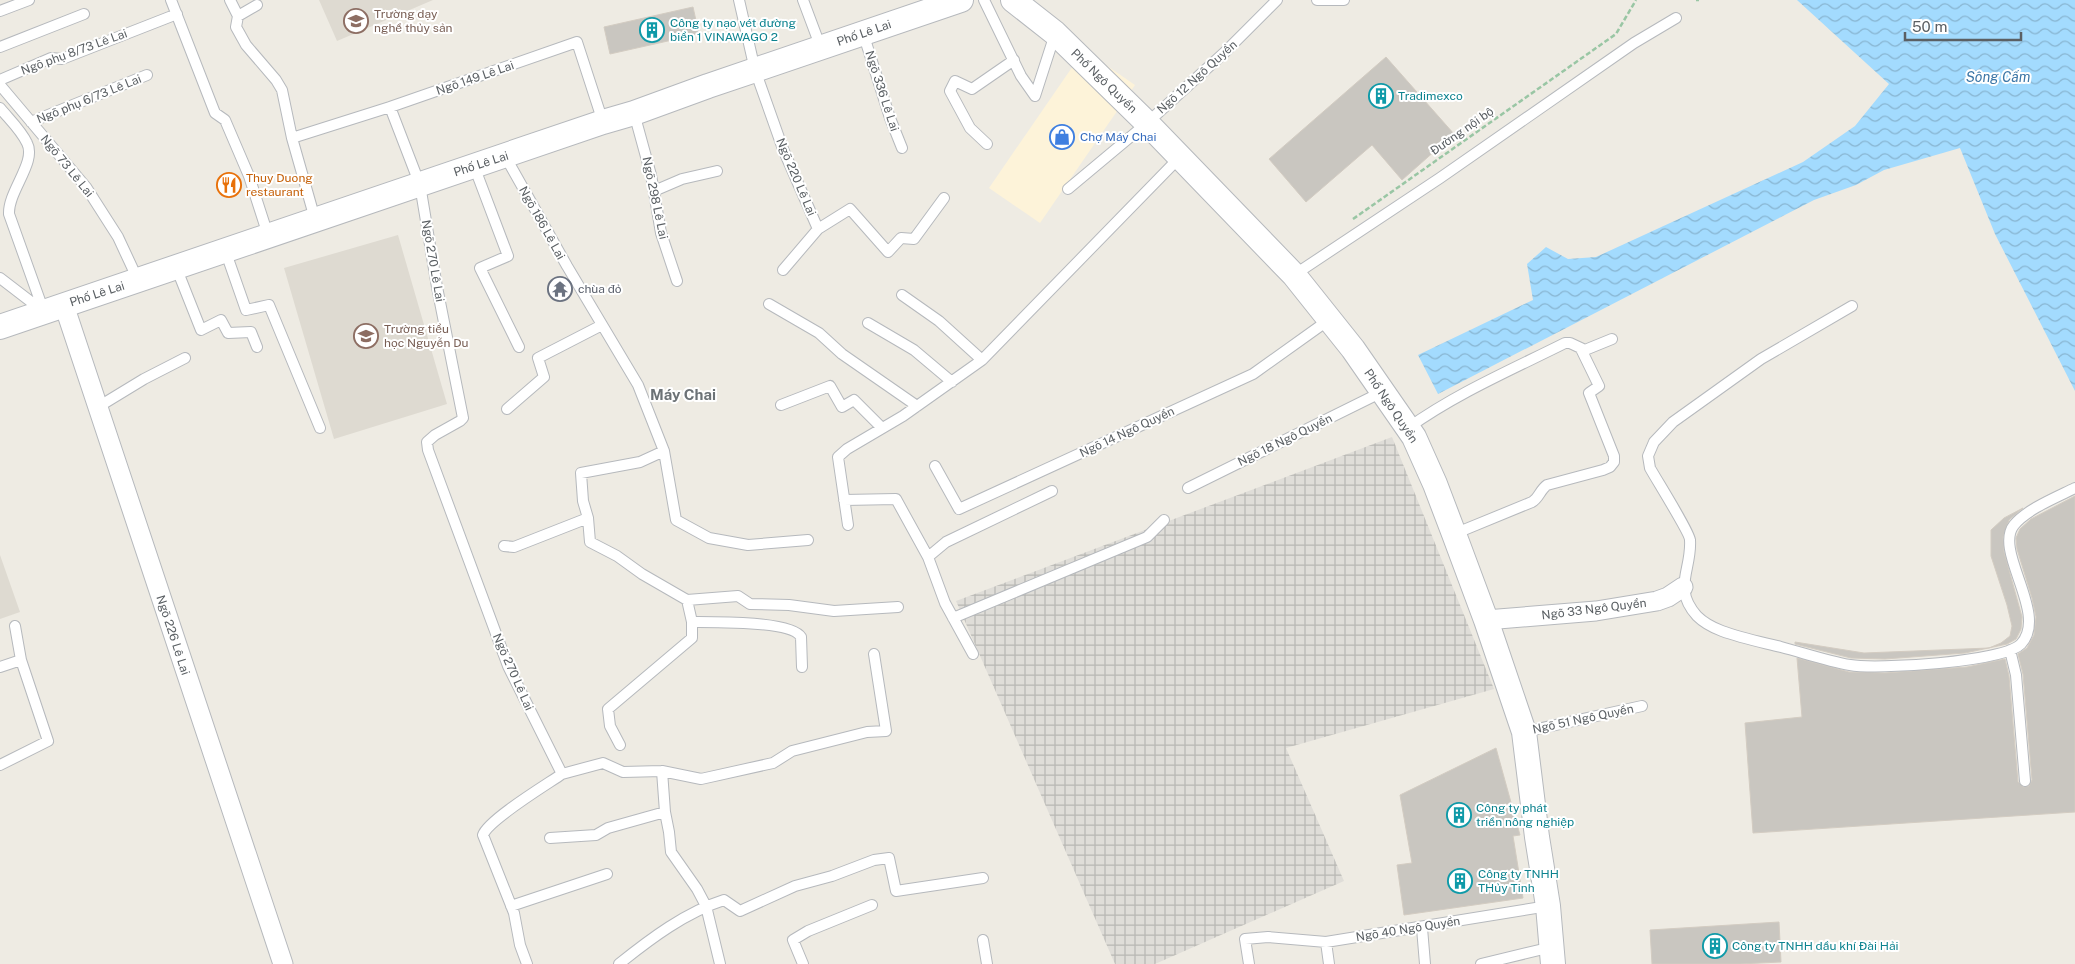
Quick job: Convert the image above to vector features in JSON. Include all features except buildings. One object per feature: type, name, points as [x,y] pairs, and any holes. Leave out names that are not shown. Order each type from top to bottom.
[{"type":"street","name":"Phố Ngô Quyền","points":[[1014,0],[1055,33],[1147,123],[1294,275],[1330,319],[1408,428],[1420,450],[1454,534],[1486,620],[1524,732],[1553,956]]},
{"type":"street","name":"Phố Lê Lai","points":[[0,327],[315,219],[634,113],[953,1]]},
{"type":"street","name":"Ngõ 226 Lê Lai","points":[[54,309],[98,407],[282,964]]},
{"type":"street","name":"Ngõ 33 Ngô Quyền","points":[[1486,620],[1596,611],[1657,601],[1668,597],[1683,587]]},
{"type":"lane","points":[[0,11],[29,0]]},
{"type":"lane","points":[[171,0],[215,113],[225,120],[249,176],[268,236]]},
{"type":"lane","points":[[230,0],[238,16],[236,27],[246,45],[276,80],[282,90],[292,138],[315,219]]},
{"type":"lane","name":"Ngõ 220 Lê Lai","points":[[739,0],[755,70],[783,149],[818,229],[850,209],[888,252],[902,238],[914,239],[944,198]]},
{"type":"lane","points":[[803,0],[821,48]]},
{"type":"lane","points":[[984,0],[1022,76],[1035,96],[1055,33]]},
{"type":"lane","name":"Ngõ 12 Ngô Quyền","points":[[1068,189],[1147,123],[1225,52],[1277,0]]},
{"type":"lane","points":[[1316,0],[1344,0]]},
{"type":"lane","points":[[238,16],[257,5]]},
{"type":"lane","points":[[0,47],[84,14]]},
{"type":"lane","name":"Ngõ phụ 8/73 Lê Lai","points":[[0,80],[51,58],[62,60],[177,14]]},
{"type":"lane","points":[[1294,275],[1440,178],[1634,43],[1676,18]]},
{"type":"lane","name":"Ngõ 336 Lê Lai","points":[[863,33],[902,148]]},
{"type":"lane","name":"Ngõ 149 Lê Lai","points":[[292,138],[577,42],[603,122]]},
{"type":"lane","points":[[987,144],[970,128],[950,92],[955,81],[972,89],[1014,60]]},
{"type":"lane","name":"Ngõ phụ 6/73 Lê Lai","points":[[31,122],[146,75]]},
{"type":"lane","name":"Ngõ 73 Lê Lai","points":[[0,85],[86,187],[118,237],[138,281]]},
{"type":"lane","points":[[390,106],[420,184]]},
{"type":"lane","points":[[0,108],[29,145],[29,158],[11,198],[8,214],[54,309]]},
{"type":"lane","name":"Ngõ 298 Lê Lai","points":[[634,113],[654,190],[661,233],[677,281]]},
{"type":"lane","name":"Ngõ 186 Lê Lai","points":[[505,156],[638,385],[664,451],[676,520],[708,538],[748,545],[808,540]]},
{"type":"lane","points":[[848,524],[838,458],[847,449],[917,406],[982,360],[1181,157]]},
{"type":"lane","points":[[474,166],[508,256],[480,268],[518,347]]},
{"type":"lane","points":[[654,190],[682,179],[717,171]]},
{"type":"lane","name":"Ngõ 270 Lê Lai","points":[[420,184],[437,287],[463,418],[460,422],[431,438],[427,442],[428,450],[508,666],[562,774]]},
{"type":"lane","points":[[783,270],[818,229]]},
{"type":"lane","points":[[225,250],[246,310],[269,305],[320,428]]},
{"type":"lane","points":[[176,267],[201,330],[221,320],[228,333],[251,332],[258,347]]},
{"type":"lane","points":[[0,278],[54,309]]},
{"type":"lane","points":[[902,295],[939,320],[982,360]]},
{"type":"lane","points":[[769,304],[819,333],[842,354],[917,406]]},
{"type":"lane","points":[[1852,306],[1761,359],[1673,422],[1654,442],[1648,456],[1650,468],[1691,539],[1683,587],[1690,606],[1697,617],[1722,631],[1851,665],[1882,668],[1979,658],[2010,650],[2020,644],[2029,626],[2028,612],[2010,547],[2010,531],[2021,519],[2075,488]]},
{"type":"lane","name":"Ngõ 14 Ngô Quyền","points":[[935,466],[959,509],[1253,374],[1330,319]]},
{"type":"lane","points":[[868,323],[914,350],[952,382]]},
{"type":"lane","points":[[507,409],[544,377],[538,358],[602,325]]},
{"type":"lane","points":[[1408,428],[1467,391],[1564,343],[1570,343],[1581,349],[1587,349],[1612,339]]},
{"type":"lane","points":[[1454,534],[1532,502],[1538,498],[1541,490],[1546,485],[1602,470],[1610,467],[1614,462],[1614,456],[1589,392],[1599,386],[1581,349]]},
{"type":"lane","points":[[98,407],[144,379],[185,358]]},
{"type":"lane","points":[[781,405],[830,386],[842,408],[854,400],[882,428]]},
{"type":"lane","name":"Ngõ 18 Ngô Quyền","points":[[1188,488],[1382,392]]},
{"type":"lane","points":[[664,451],[640,462],[581,473],[583,501],[588,518],[590,542],[617,556],[642,574],[687,600],[738,596],[750,604],[789,605],[834,611],[898,607]]},
{"type":"lane","points":[[928,556],[946,542],[1052,491]]},
{"type":"lane","points":[[844,500],[896,499],[928,556],[945,603],[973,654]]},
{"type":"lane","points":[[504,546],[514,547],[588,518]]},
{"type":"lane","points":[[953,618],[1146,538],[1164,520]]},
{"type":"lane","points":[[620,745],[610,726],[608,710],[692,638],[692,622],[687,600]]},
{"type":"lane","points":[[692,622],[748,623],[794,630],[801,637],[802,666]]},
{"type":"lane","points":[[0,765],[48,742],[21,660],[15,626]]},
{"type":"lane","points":[[2010,650],[2016,675],[2025,781]]},
{"type":"lane","points":[[527,964],[511,906],[484,837],[484,832],[498,819],[562,774],[603,763],[623,772],[662,771],[701,779],[774,763],[792,751],[867,732],[886,731],[874,654]]},
{"type":"lane","points":[[0,667],[21,660]]},
{"type":"lane","name":"Ngõ 51 Ngô Quyền","points":[[1524,732],[1642,706]]},
{"type":"lane","points":[[662,771],[665,812],[671,852],[697,889],[706,906],[720,964]]},
{"type":"lane","points":[[550,838],[596,835],[608,828],[665,812]]},
{"type":"lane","points":[[619,964],[666,930],[706,906],[724,900],[740,911],[795,886],[832,876],[874,860],[889,858],[896,891],[983,878]]},
{"type":"lane","points":[[511,906],[607,874]]},
{"type":"lane","points":[[803,964],[793,940],[808,931],[872,905]]},
{"type":"lane","name":"Ngõ 40 Ngô Quyền","points":[[1249,964],[1245,939],[1268,936],[1326,942],[1422,928],[1548,906]]},
{"type":"lane","points":[[1422,928],[1425,964]]},
{"type":"lane","points":[[983,940],[987,964]]},
{"type":"lane","points":[[1326,942],[1329,964]]},
{"type":"lane","points":[[1481,964],[1553,956]]},
{"type":"path","name":"Đường nội bộ","points":[[1346,225],[1360,213],[1616,34],[1636,0]]},
{"type":"shaded area","name":"Trường dạy nghề thủy sản","points":[[319,0],[433,0],[337,41]]},
{"type":"shaded area","name":"Chợ Máy Chai","points":[[1084,50],[1135,85],[1040,223],[989,188]]},
{"type":"shaded area","name":"Trường tiểu học Nguyễn Du","points":[[398,235],[447,404],[334,439],[284,268]]},
{"type":"shaded area","points":[[1392,437],[1494,689],[1286,748],[1344,881],[1155,964],[1115,964],[956,601]]},
{"type":"shaded area","points":[[0,555],[20,612],[0,619]]},
{"type":"water","name":"Sông Cấm","points":[[1797,0],[2075,0],[2075,391],[1995,234],[1960,148],[1884,170],[1856,185],[1814,200],[1438,394],[1418,355],[1533,300],[1527,264],[1546,247],[1568,259],[1596,257],[1803,162],[1855,126],[1889,84]]},
{"type":"place","name":"Trường dạy nghề thủy sản","points":[[356,21]]},
{"type":"place","name":"Công ty nạo vét đường biển 1 VINAWAGO 2","points":[[652,30]]},
{"type":"place","name":"Tradimexco","points":[[1381,96]]},
{"type":"place","name":"Chợ Máy Chai","points":[[1062,137]]},
{"type":"place","name":"Thuy Duong restaurant","points":[[229,185]]},
{"type":"place","name":"chùa đỏ","points":[[560,289]]},
{"type":"place","name":"Trường tiểu học Nguyễn Du","points":[[366,336]]},
{"type":"place","name":"Công ty phát triền nông nghiệp","points":[[1459,815]]},
{"type":"place","name":"Công ty TNHH THủy Tinh","points":[[1460,881]]},
{"type":"place","name":"Công ty TNHH dầu khí Đài Hải","points":[[1715,946]]},
{"type":"district","name":"Máy Chai","points":[[683,394]]}]
